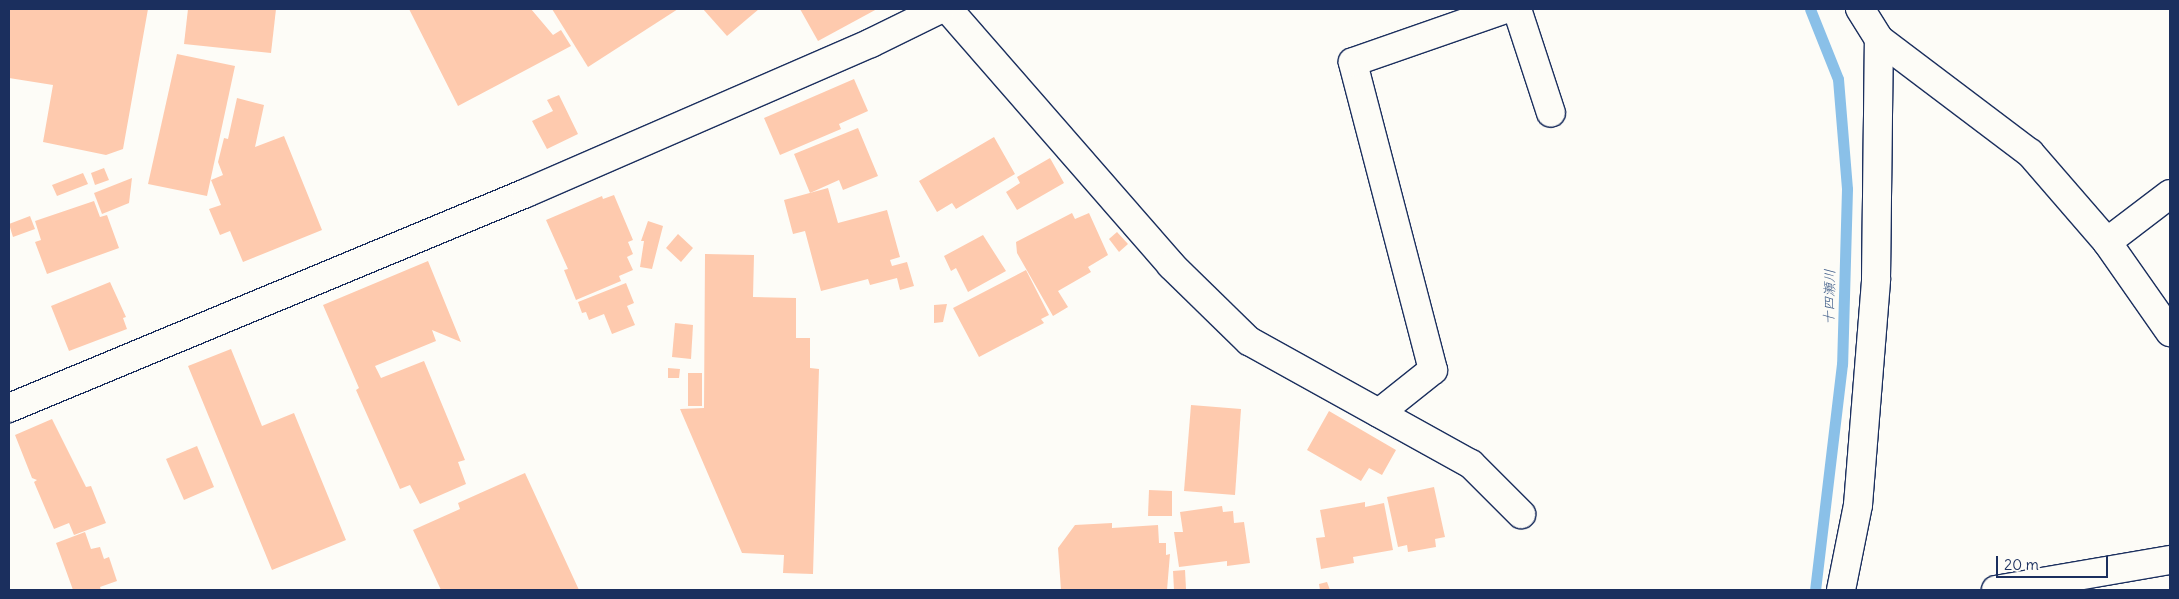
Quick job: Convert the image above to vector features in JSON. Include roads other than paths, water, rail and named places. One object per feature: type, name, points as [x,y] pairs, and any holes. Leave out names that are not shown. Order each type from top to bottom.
[{"type":"street","points":[[9,408],[526,193],[872,43],[940,9]]},
{"type":"street","points":[[948,9],[1172,265],[1249,341],[1471,464],[1521,514]]},
{"type":"street","points":[[1379,412],[1434,370],[1353,62],[1505,9]]},
{"type":"street","points":[[1517,9],[1551,113]]},
{"type":"street","points":[[1860,9],[1879,39],[2030,153],[2107,242],[2170,332]]},
{"type":"street","points":[[1841,590],[1858,504],[1876,279],[1879,39]]},
{"type":"street","points":[[2107,242],[2170,194]]},
{"type":"street","points":[[1996,590],[2170,560]]},
{"type":"waterway","name":"十四瀬川","points":[[1810,9],[1838,79],[1847,189],[1842,364],[1815,590]]}]
